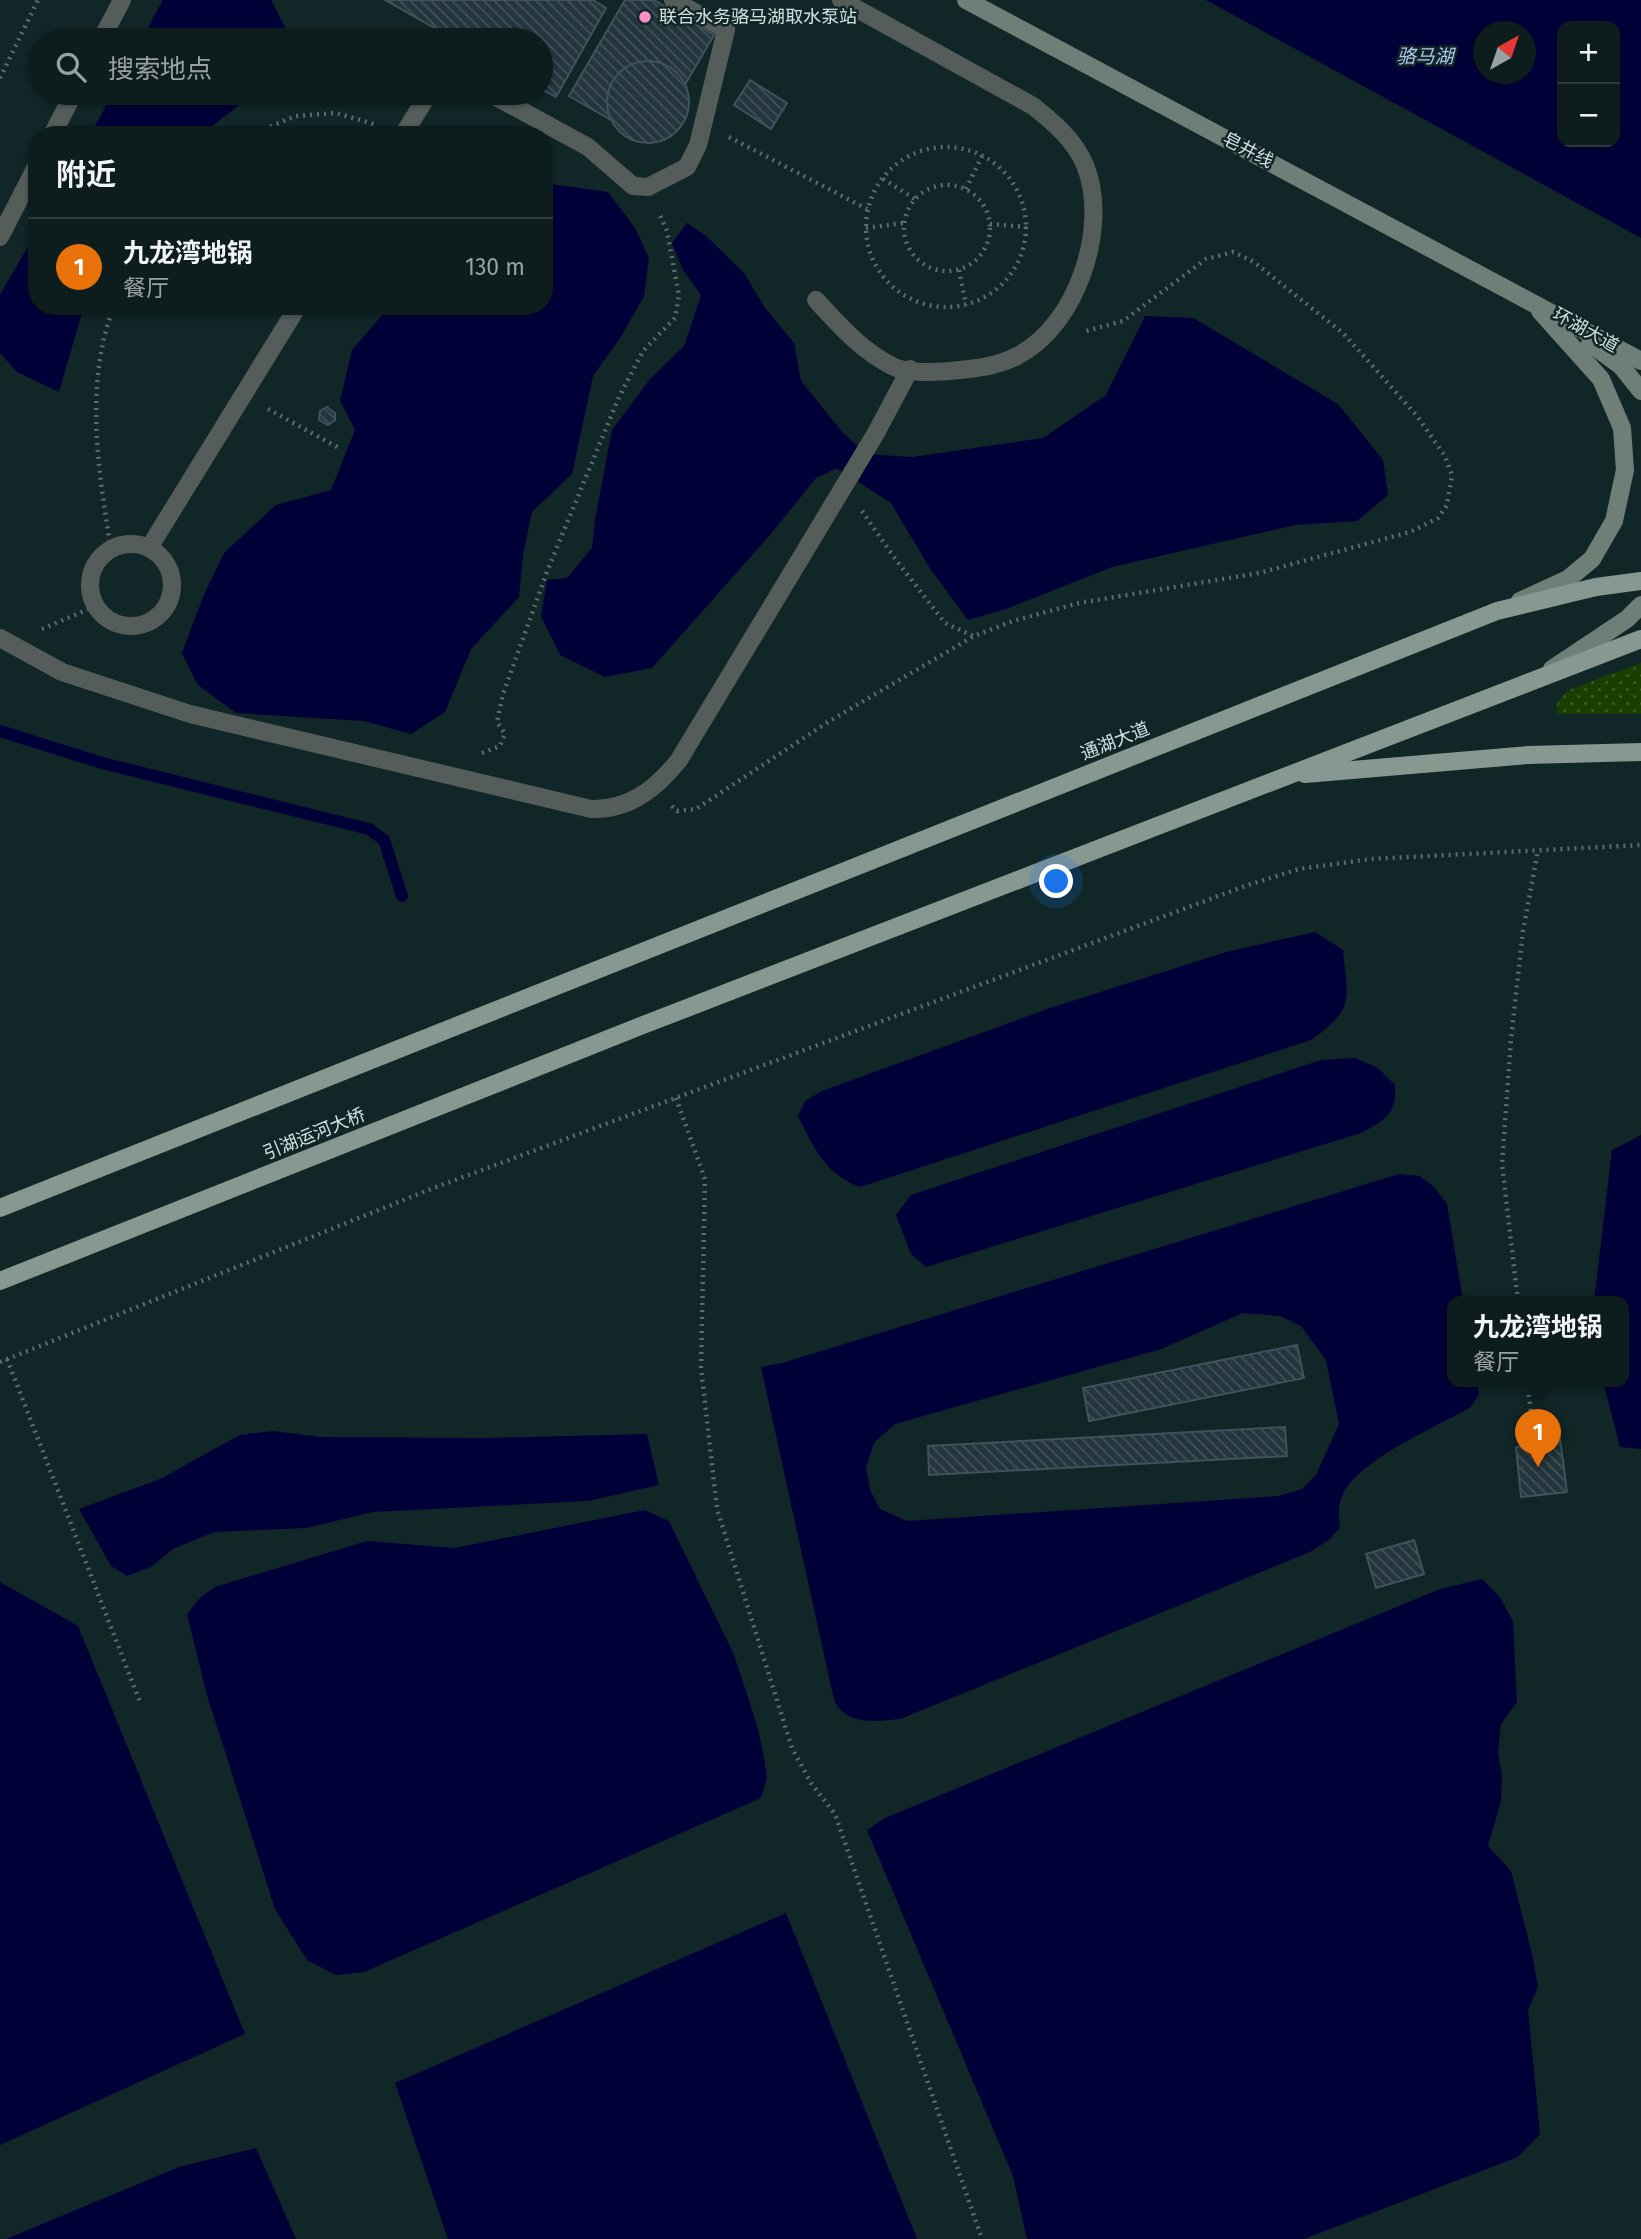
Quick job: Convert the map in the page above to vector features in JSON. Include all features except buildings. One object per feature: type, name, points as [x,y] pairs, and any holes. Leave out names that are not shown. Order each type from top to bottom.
[{"type":"main road","name":"通湖大道","points":[[0,1208],[1497,611],[1596,587],[1641,581]]},
{"type":"main road","points":[[1284,776],[1641,639]]},
{"type":"main road","points":[[1284,776],[1528,755],[1641,752]]},
{"type":"main road","name":"引湖运河大桥","points":[[0,1281],[643,1025],[1284,776]]},
{"type":"street","name":"皂井线","points":[[966,0],[1530,300]]},
{"type":"street","name":"环湖大道","points":[[1530,300],[1641,360]]},
{"type":"street","points":[[1530,300],[1621,366],[1641,391]]},
{"type":"street","points":[[1497,611],[1568,579],[1592,559],[1614,522],[1625,470],[1622,428],[1598,375],[1530,300]]},
{"type":"street","points":[[1543,675],[1627,619],[1641,605]]},
{"type":"lane","points":[[107,28],[122,0]]},
{"type":"lane","points":[[553,129],[588,148],[633,186],[648,187],[687,167],[698,145],[704,124],[726,30],[673,0]]},
{"type":"lane","points":[[816,300],[854,343],[895,368],[935,371],[976,369],[1017,357],[1038,342],[1070,302],[1081,281],[1094,217],[1091,184],[1084,165],[1074,145],[1058,126],[1033,106],[841,0]]},
{"type":"lane","points":[[57,126],[68,105]]},
{"type":"lane","points":[[409,126],[422,105]]},
{"type":"lane","points":[[511,105],[548,126]]},
{"type":"lane","points":[[0,237],[28,183]]},
{"type":"lane","points":[[149,548],[292,315]]},
{"type":"lane","points":[[5,640],[62,672],[190,714],[591,809],[621,807],[652,790],[679,760],[876,433],[910,369]]},
{"type":"lane","points":[[136,544],[161,556],[170,575],[171,595],[166,608],[155,618],[143,624],[129,626],[104,616],[96,606],[90,581],[93,568],[111,549],[136,544]]},
{"type":"path","points":[[0,78],[38,0]]},
{"type":"path","points":[[272,126],[295,116],[336,113],[378,126]]},
{"type":"path","points":[[704,124],[867,209]]},
{"type":"path","points":[[941,146],[967,150],[991,160],[1010,178],[1022,201],[1026,227],[1023,252],[1010,275],[991,294],[966,305],[939,308],[913,300],[890,285],[874,262],[866,237],[867,209],[877,186],[894,165],[916,153],[941,146]]},
{"type":"path","points":[[966,188],[982,156]]},
{"type":"path","points":[[883,178],[915,199]]},
{"type":"path","points":[[938,185],[966,188],[986,210],[990,224],[989,239],[983,252],[972,263],[959,270],[945,272],[930,268],[918,261],[909,250],[903,223],[907,210],[925,190],[938,185]]},
{"type":"path","points":[[462,778],[484,752],[500,746],[505,734],[497,722],[503,694],[548,569],[619,397],[643,351],[675,318],[680,296],[667,231],[648,187]]},
{"type":"path","points":[[866,228],[903,223]]},
{"type":"path","points":[[990,224],[1026,227]]},
{"type":"path","points":[[652,790],[677,811],[696,809],[828,722],[974,636],[1013,621],[1079,603],[1259,572],[1410,532],[1438,517],[1447,505],[1452,475],[1445,456],[1417,416],[1344,334],[1254,262],[1233,253],[1206,259],[1123,321],[1038,342]]},
{"type":"path","points":[[959,270],[966,305]]},
{"type":"path","points":[[110,315],[96,383],[96,422],[100,485],[111,549]]},
{"type":"path","points":[[243,395],[339,448]]},
{"type":"path","points":[[844,484],[896,560],[945,622],[974,636]]},
{"type":"path","points":[[5,640],[96,606]]},
{"type":"path","points":[[0,1362],[432,1189],[1248,885],[1299,869],[1371,859],[1641,845]]},
{"type":"path","points":[[1517,1296],[1502,1164],[1520,958],[1538,850]]},
{"type":"path","points":[[676,1098],[705,1179],[701,1368],[717,1509],[792,1748],[811,1783],[835,1814],[982,2239]]},
{"type":"path","points":[[7,1359],[140,1702]]},
{"type":"path","points":[[1528,1387],[1531,1412]]},
{"type":"green space","points":[[1641,663],[1641,714],[1558,714],[1556,705],[1564,694],[1573,688]]},
{"type":"water","points":[[163,0],[271,0],[285,28],[148,28]]},
{"type":"water","name":"骆马湖","points":[[1206,0],[1641,0],[1641,238]]},
{"type":"water","points":[[106,105],[239,105],[212,126],[95,126]]},
{"type":"water","points":[[553,184],[608,192],[635,228],[649,258],[644,296],[622,335],[593,376],[572,474],[532,512],[523,555],[519,597],[471,649],[445,712],[411,734],[364,721],[236,713],[198,685],[182,653],[203,597],[224,553],[276,505],[331,490],[355,430],[340,401],[352,350],[382,315],[553,315]]},
{"type":"water","points":[[687,223],[706,236],[744,273],[765,308],[794,343],[801,381],[843,433],[866,454],[912,457],[1043,438],[1106,395],[1145,316],[1193,318],[1338,404],[1383,460],[1388,495],[1357,521],[1295,525],[1112,567],[1006,609],[968,620],[929,567],[891,503],[837,468],[816,478],[770,535],[652,668],[605,677],[560,655],[541,616],[547,580],[567,578],[592,548],[612,430],[650,379],[684,346],[701,295],[683,270],[672,243]]},
{"type":"water","points":[[28,247],[28,315],[81,315],[59,392],[17,372],[0,353],[0,295]]},
{"type":"water","points":[[1315,932],[1343,950],[1347,992],[1342,1011],[1311,1040],[860,1187],[838,1175],[822,1159],[798,1116],[805,1101],[822,1091],[1050,1008],[1226,952]]},
{"type":"water","points":[[1355,1058],[1378,1068],[1395,1085],[1394,1103],[1388,1115],[1361,1133],[926,1267],[911,1254],[896,1215],[911,1195],[1321,1060]]},
{"type":"water","points":[[1641,1135],[1641,1449],[1620,1447],[1605,1387],[1629,1387],[1629,1296],[1595,1296],[1612,1150]]},
{"type":"water","points":[[1399,1174],[1420,1176],[1434,1187],[1447,1204],[1462,1296],[1447,1296],[1447,1387],[1477,1387],[1479,1394],[1471,1407],[1384,1455],[1355,1478],[1341,1499],[1340,1527],[1330,1539],[1310,1552],[900,1719],[874,1721],[849,1716],[836,1704],[833,1696],[761,1367],[782,1363]],"holes":[[[1243,1313],[1280,1316],[1301,1326],[1326,1360],[1339,1424],[1316,1475],[1302,1489],[1279,1496],[907,1521],[880,1509],[870,1490],[866,1467],[874,1443],[895,1424],[1161,1349]]]},
{"type":"water","points":[[274,1431],[320,1437],[484,1438],[647,1434],[659,1485],[588,1501],[373,1512],[306,1528],[214,1532],[173,1549],[151,1567],[127,1576],[111,1566],[79,1509],[160,1479],[240,1435]]},
{"type":"water","points":[[645,1510],[669,1521],[734,1655],[763,1752],[767,1778],[761,1798],[364,1972],[336,1975],[307,1960],[275,1909],[206,1692],[187,1614],[200,1598],[215,1587],[367,1541],[455,1548]]},
{"type":"water","points":[[1482,1579],[1499,1596],[1513,1621],[1517,1702],[1501,1724],[1498,1752],[1502,1777],[1501,1801],[1488,1846],[1511,1871],[1538,1987],[1528,2010],[1540,2134],[1518,2157],[1304,2239],[1027,2239],[1013,2176],[867,1830],[885,1818],[1440,1589]]},
{"type":"water","points":[[0,1582],[78,1626],[245,2034],[0,2145]]},
{"type":"water","points":[[786,1913],[917,2239],[448,2239],[395,2083]]},
{"type":"water","points":[[256,2148],[296,2239],[6,2239],[179,2167]]},
{"type":"waterway","points":[[0,731],[102,763],[369,829],[384,840],[402,896]]},
{"type":"place","name":"联合水务骆马湖取水泵站","points":[[645,17]]},
{"type":"place","name":"九龙湾地锅","points":[[1538,1467]]}]
